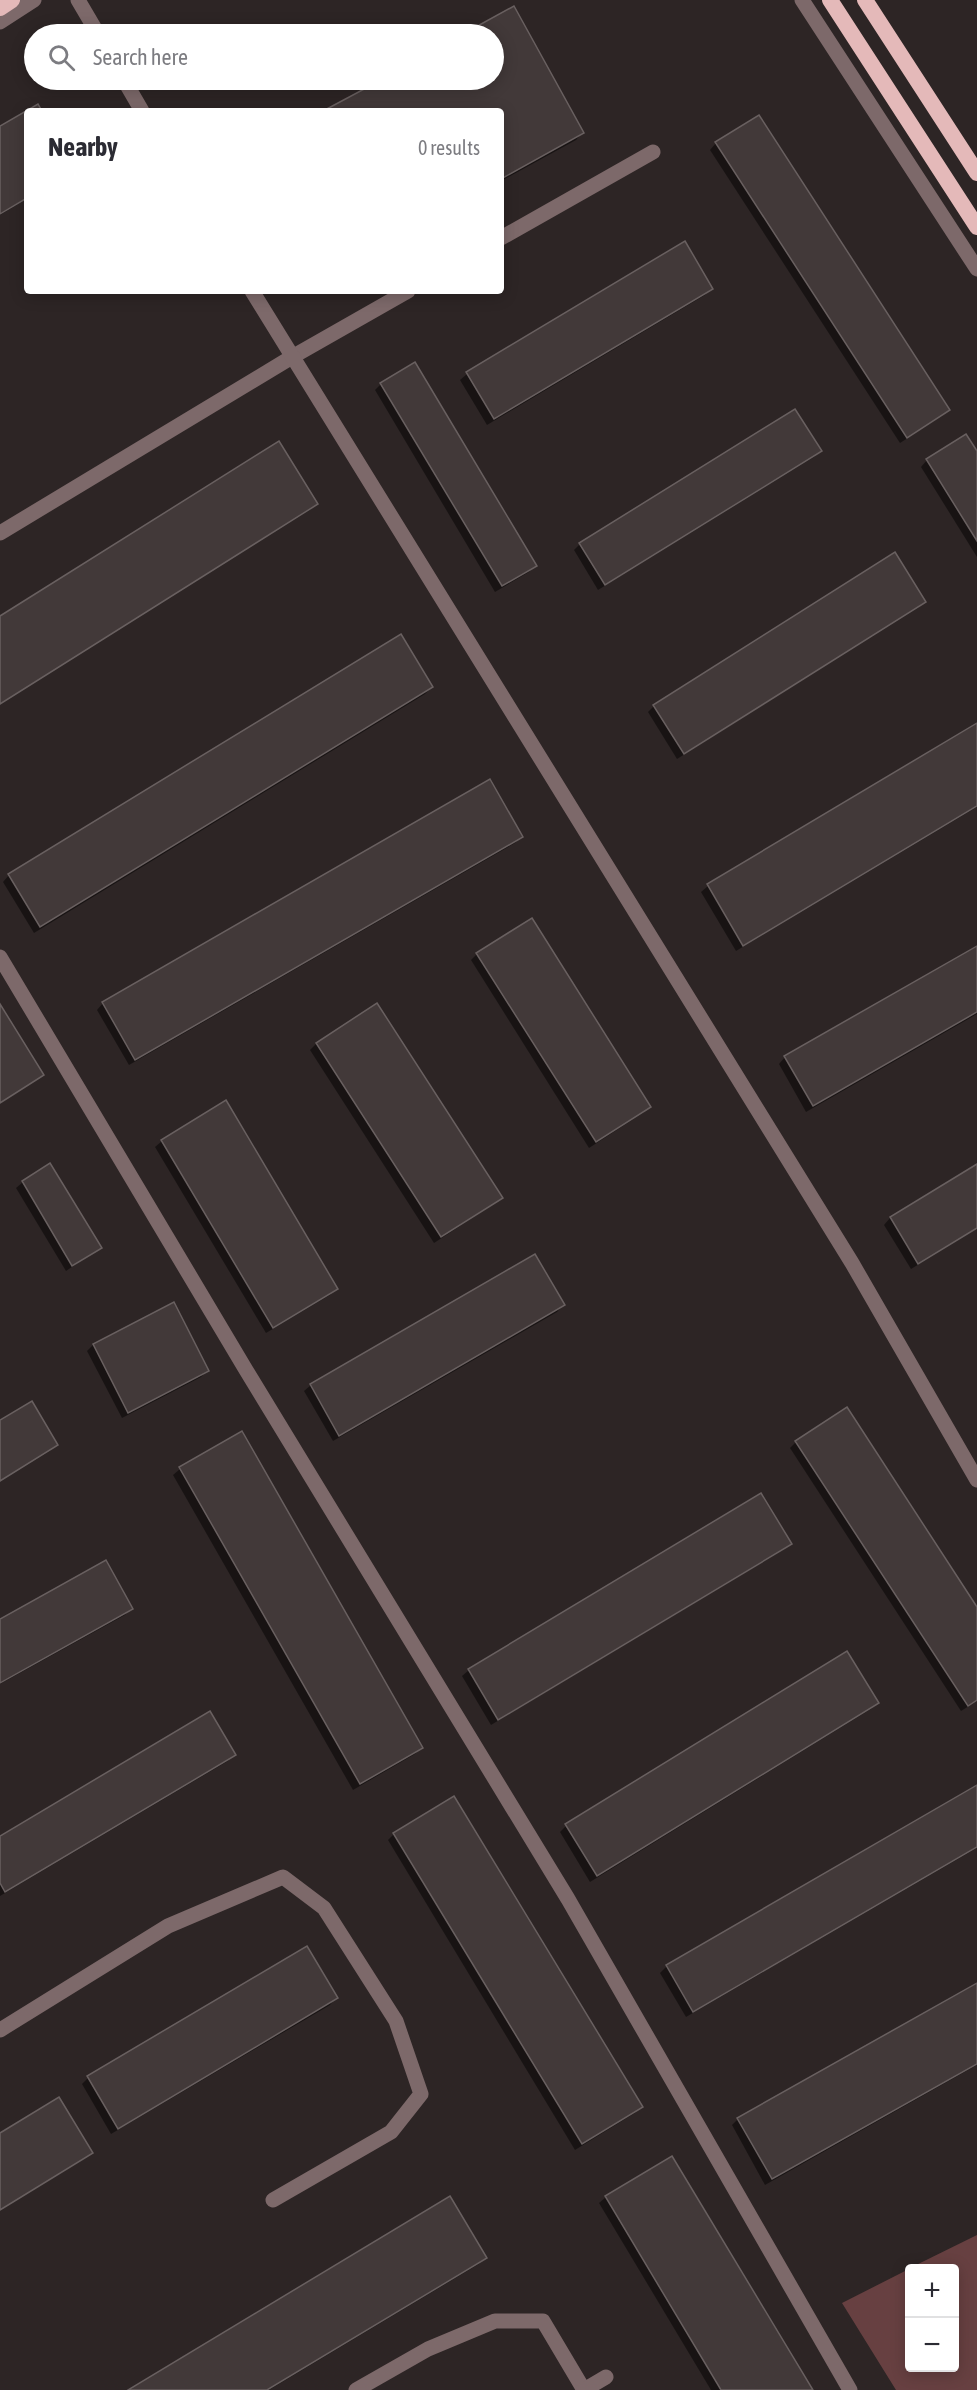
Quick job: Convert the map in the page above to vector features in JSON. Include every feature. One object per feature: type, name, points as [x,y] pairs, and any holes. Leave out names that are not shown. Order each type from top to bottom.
[{"type":"highway","points":[[0,8],[12,0]]},
{"type":"highway","points":[[830,0],[977,227]]},
{"type":"highway","points":[[865,0],[977,173]]},
{"type":"street","points":[[0,22],[34,0]]},
{"type":"street","points":[[78,0],[92,24]]},
{"type":"street","points":[[802,0],[977,269]]},
{"type":"street","points":[[130,90],[140,108]]},
{"type":"street","points":[[504,236],[653,152]]},
{"type":"street","points":[[254,294],[846,1252],[977,1480]]},
{"type":"street","points":[[0,533],[292,357],[403,294]]},
{"type":"street","points":[[0,957],[246,1370],[568,1899],[850,2390]]},
{"type":"street","points":[[0,2030],[168,1926],[283,1877],[324,1908],[396,2021],[421,2094],[391,2132],[273,2200]]},
{"type":"street","points":[[356,2390],[428,2349],[495,2321],[543,2321],[584,2390],[606,2378]]},
{"type":"shaded area","points":[[977,2235],[977,2390],[896,2390],[842,2303],[905,2271],[905,2372],[959,2372],[959,2264],[918,2264]]},
{"type":"building","points":[[514,6],[584,133],[504,177],[504,108],[329,108],[362,90],[504,90],[504,24],[481,24]]},
{"type":"building","points":[[24,112],[24,200],[0,214],[0,126]]},
{"type":"building","points":[[759,115],[950,410],[907,438],[715,142]]},
{"type":"building","points":[[685,241],[713,289],[494,419],[466,372]]},
{"type":"building","points":[[415,362],[537,566],[502,586],[380,383]]},
{"type":"building","points":[[795,409],[822,451],[605,585],[579,543]]},
{"type":"building","points":[[966,434],[977,451],[977,541],[926,459]]},
{"type":"building","points":[[279,441],[318,504],[0,704],[0,616]]},
{"type":"building","points":[[895,552],[926,602],[684,754],[653,705]]},
{"type":"building","points":[[401,634],[433,687],[40,927],[8,874]]},
{"type":"building","points":[[977,723],[977,806],[743,946],[707,884]]},
{"type":"building","points":[[490,779],[523,837],[135,1060],[102,1002]]},
{"type":"building","points":[[532,918],[651,1107],[596,1142],[476,953]]},
{"type":"building","points":[[977,946],[977,1012],[813,1106],[784,1056]]},
{"type":"building","points":[[377,1003],[503,1198],[441,1237],[316,1043]]},
{"type":"building","points":[[0,1004],[44,1075],[0,1103]]},
{"type":"building","points":[[226,1100],[338,1289],[273,1328],[161,1140]]},
{"type":"building","points":[[50,1163],[102,1248],[72,1266],[22,1181]]},
{"type":"building","points":[[977,1164],[977,1228],[918,1264],[890,1217]]},
{"type":"building","points":[[535,1254],[565,1305],[339,1436],[310,1384]]},
{"type":"building","points":[[174,1302],[209,1371],[128,1413],[93,1344]]},
{"type":"building","points":[[32,1401],[58,1445],[0,1481],[0,1420]]},
{"type":"building","points":[[847,1407],[977,1607],[977,1700],[968,1706],[795,1441]]},
{"type":"building","points":[[242,1431],[423,1748],[360,1784],[179,1467]]},
{"type":"building","points":[[761,1493],[792,1544],[498,1720],[468,1669]]},
{"type":"building","points":[[106,1560],[133,1609],[0,1683],[0,1619]]},
{"type":"building","points":[[847,1651],[879,1703],[597,1876],[565,1824]]},
{"type":"building","points":[[210,1711],[236,1755],[5,1892],[0,1883],[0,1836]]},
{"type":"building","points":[[977,1785],[977,1847],[693,2012],[666,1965]]},
{"type":"building","points":[[454,1796],[643,2107],[582,2144],[393,1833]]},
{"type":"building","points":[[307,1946],[338,1998],[118,2129],[87,2076]]},
{"type":"building","points":[[977,1983],[977,2064],[772,2179],[737,2118]]},
{"type":"building","points":[[59,2097],[93,2153],[0,2210],[0,2133]]},
{"type":"building","points":[[672,2156],[813,2390],[721,2390],[605,2196]]},
{"type":"building","points":[[450,2196],[487,2258],[267,2390],[128,2390]]}]
